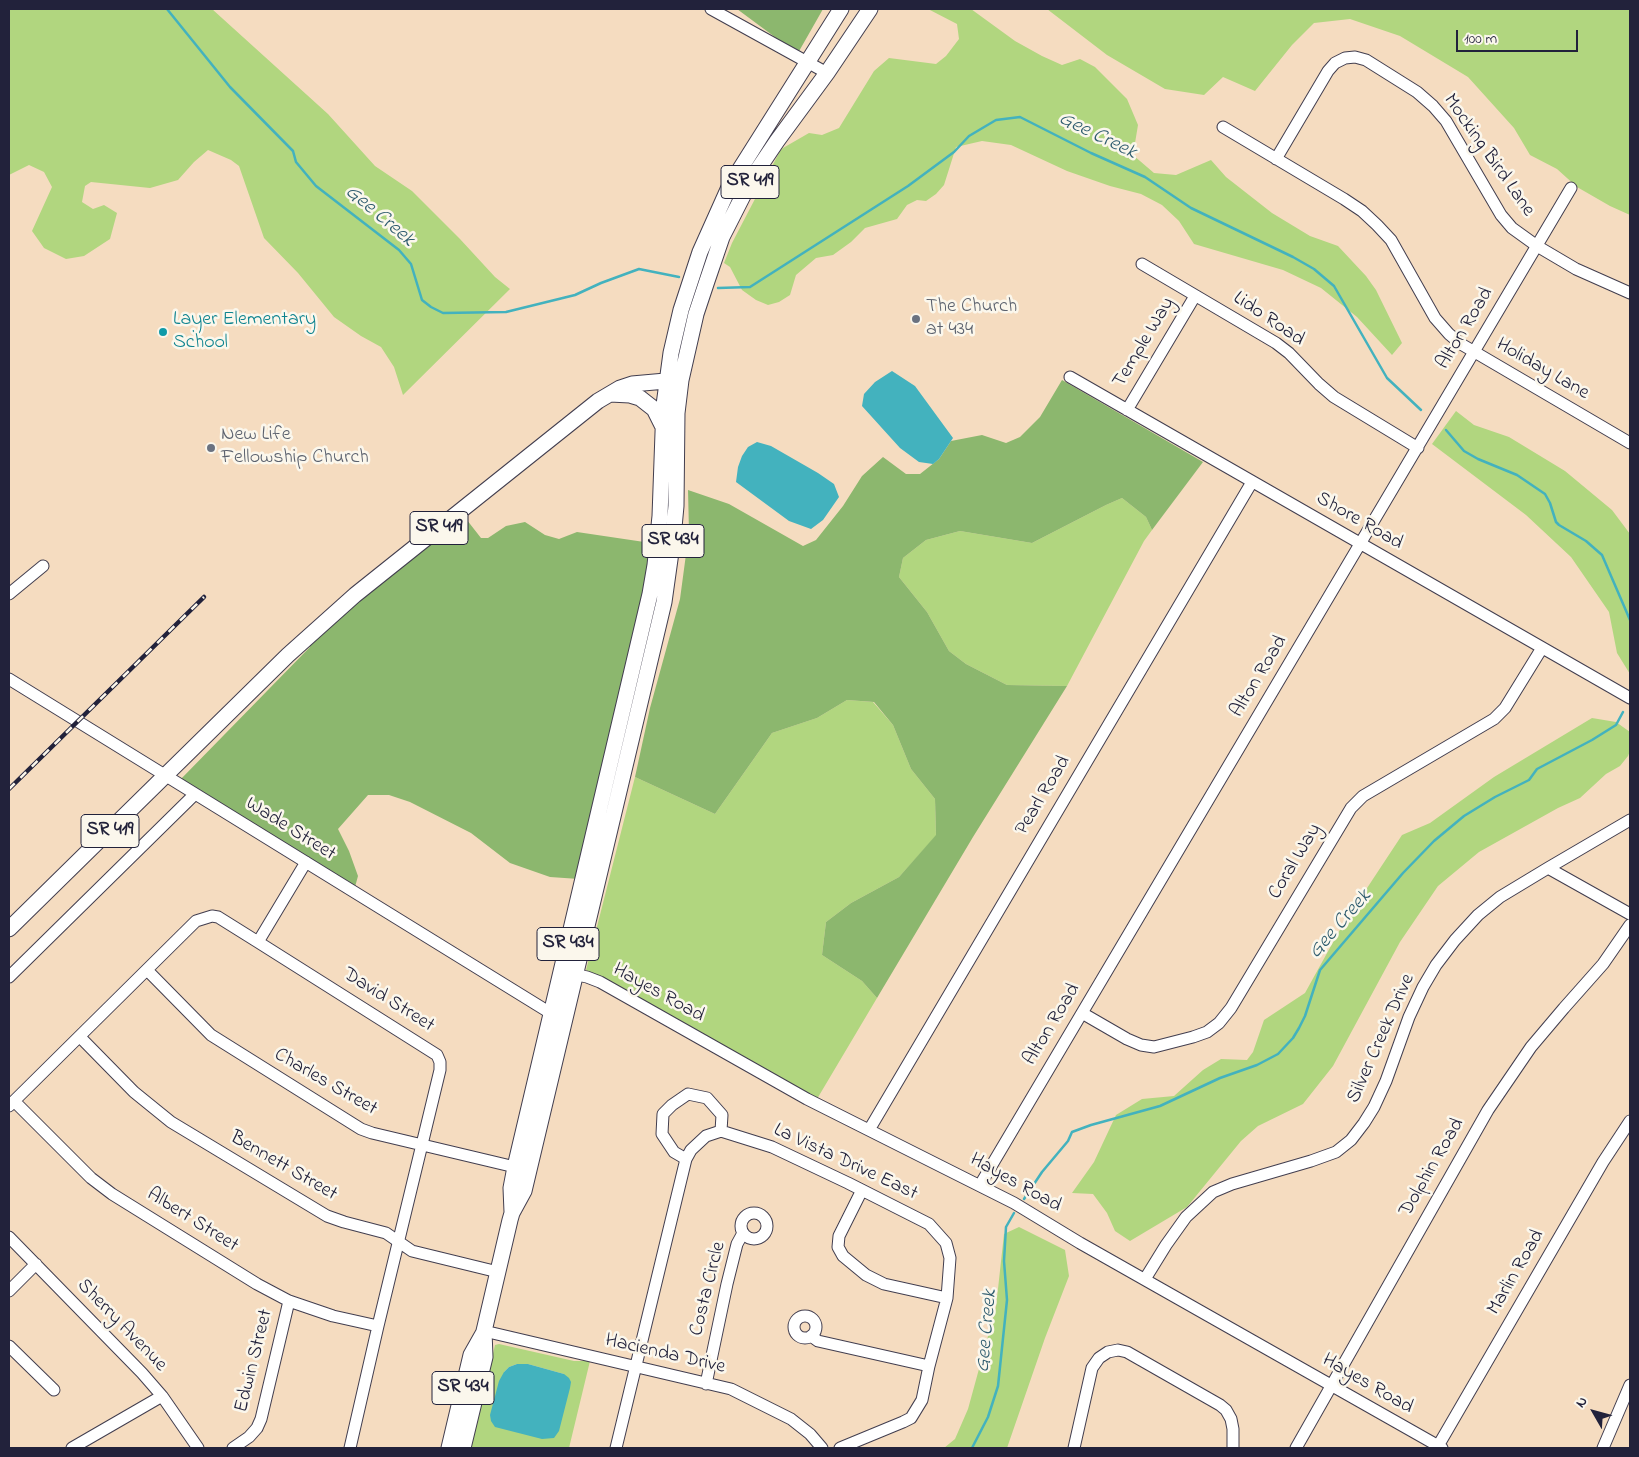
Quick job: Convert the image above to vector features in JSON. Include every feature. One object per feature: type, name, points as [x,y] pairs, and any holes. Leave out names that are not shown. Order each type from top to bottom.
[{"type":"main road","name":"SR 419","points":[[674,380],[671,353],[681,310],[709,230],[741,167],[841,9]]},
{"type":"main road","name":"SR 419","points":[[674,380],[689,343],[714,258],[733,214],[764,160],[827,73],[870,9]]},
{"type":"main road","name":"SR 419","points":[[9,929],[288,655],[355,595],[608,394],[632,384],[674,380]]},
{"type":"main road","name":"SR 434","points":[[463,1448],[485,1357],[484,1331],[512,1213],[524,1191],[655,565],[661,509],[662,426],[674,380]]},
{"type":"main road","name":"SR 434","points":[[512,1213],[511,1188],[515,1167],[552,1014],[569,973],[659,624],[670,562],[676,506],[677,413],[674,380]]},
{"type":"main road","points":[[608,394],[630,395],[640,398],[654,409],[662,426]]},
{"type":"main road","points":[[632,671],[639,681],[641,698]]},
{"type":"main road","name":"SR 434","points":[[449,1448],[471,1354],[484,1331]]},
{"type":"street","points":[[711,9],[827,73]]},
{"type":"street","name":"Mocking Bird Lane","points":[[1276,159],[1335,62],[1355,57],[1366,60],[1417,92],[1433,106],[1446,121],[1501,215],[1512,228],[1536,246],[1576,269],[1630,293]]},
{"type":"street","name":"Holiday Lane","points":[[1223,127],[1362,211],[1391,240],[1435,318],[1449,334],[1474,352],[1630,443]]},
{"type":"street","name":"Alton Road","points":[[980,1185],[1571,188]]},
{"type":"street","name":"Lido Road","points":[[1142,264],[1276,343],[1289,353],[1318,384],[1334,397],[1418,448]]},
{"type":"street","name":"Temple Way","points":[[1127,410],[1195,296]]},
{"type":"street","name":"Shore Road","points":[[1070,377],[1630,698]]},
{"type":"street","name":"Pearl Road","points":[[869,1130],[1252,482]]},
{"type":"street","points":[[9,594],[43,566]]},
{"type":"street","name":"Coral Way","points":[[1082,1013],[1127,1039],[1141,1045],[1154,1047],[1207,1032],[1219,1023],[1231,1008],[1351,808],[1364,796],[1494,719],[1505,708],[1542,648]]},
{"type":"street","name":"Wade Street","points":[[9,679],[552,1014]]},
{"type":"street","points":[[9,977],[195,794]]},
{"type":"street","name":"Silver Creek Drive","points":[[1145,1279],[1186,1217],[1213,1192],[1232,1184],[1336,1152],[1351,1140],[1374,1107],[1386,1081],[1409,1017],[1423,987],[1455,940],[1478,915],[1500,897],[1630,820]]},
{"type":"street","points":[[258,942],[306,862]]},
{"type":"street","points":[[1548,868],[1630,914]]},
{"type":"street","name":"David Street","points":[[11,1104],[196,921],[212,916],[218,917],[438,1055],[440,1070],[350,1448]]},
{"type":"street","name":"Dolphin Road","points":[[1296,1448],[1488,1110],[1532,1047],[1603,964],[1630,925]]},
{"type":"street","name":"Charles Street","points":[[147,970],[202,1028],[222,1043],[361,1128],[372,1133],[515,1167]]},
{"type":"street","name":"Hayes Road","points":[[569,973],[600,982],[807,1099],[980,1185],[1440,1447]]},
{"type":"street","name":"Bennett Street","points":[[80,1036],[134,1092],[171,1122],[327,1216],[386,1233],[412,1251],[498,1272]]},
{"type":"street","points":[[616,1448],[686,1159],[691,1150],[706,1136],[721,1131],[722,1114],[707,1098],[688,1094],[663,1114],[662,1134],[674,1152],[686,1159]]},
{"type":"street","name":"Albert Street","points":[[11,1104],[91,1178],[112,1194],[257,1284],[289,1301],[333,1316],[378,1326]]},
{"type":"street","name":"Marlin Road","points":[[1440,1447],[1603,1162],[1630,1121]]},
{"type":"street","name":"La Vista Drive East","points":[[721,1131],[772,1147],[862,1190],[929,1224],[946,1243],[950,1258],[947,1298],[922,1400],[911,1418],[840,1448]]},
{"type":"street","points":[[862,1190],[839,1236],[838,1248],[843,1256],[866,1275],[884,1284],[947,1298]]},
{"type":"street","name":"Costa Circle","points":[[706,1384],[727,1284],[737,1244],[743,1233]]},
{"type":"street","name":"Sherry Avenue","points":[[9,1237],[142,1373],[162,1396],[198,1448]]},
{"type":"street","points":[[9,1291],[36,1264]]},
{"type":"street","name":"Edwin Street","points":[[233,1448],[250,1437],[257,1428],[289,1301]]},
{"type":"street","name":"Hacienda Drive","points":[[484,1331],[731,1389],[791,1419],[810,1434],[822,1448]]},
{"type":"street","points":[[811,1336],[818,1341],[929,1366]]},
{"type":"street","points":[[9,1346],[54,1390]]},
{"type":"street","points":[[1074,1448],[1092,1368],[1098,1358],[1108,1352],[1118,1350],[1127,1352],[1226,1410],[1231,1419],[1233,1429],[1233,1448]]},
{"type":"street","points":[[1603,1448],[1630,1385]]},
{"type":"street","points":[[72,1448],[162,1396]]},
{"type":"green space","points":[[9,9],[212,9],[328,114],[375,166],[412,191],[495,277],[510,289],[403,395],[394,367],[381,347],[334,317],[298,273],[264,238],[239,166],[231,160],[208,150],[178,180],[150,188],[91,182],[85,186],[82,202],[93,209],[104,205],[117,213],[110,239],[84,256],[66,259],[44,248],[32,231],[52,187],[44,172],[29,165],[9,175]]},
{"type":"green space","points":[[737,9],[823,9],[798,53]]},
{"type":"green space","points":[[928,9],[971,9],[1015,41],[1042,56],[1062,65],[1080,59],[1095,67],[1127,99],[1138,125],[1133,155],[1154,173],[1176,175],[1211,160],[1226,177],[1272,213],[1310,236],[1338,246],[1366,276],[1376,290],[1402,343],[1392,355],[1357,317],[1321,288],[1283,270],[1194,244],[1179,221],[1162,205],[1141,194],[1110,186],[1067,171],[1011,145],[982,141],[956,147],[944,185],[936,194],[926,201],[917,200],[907,205],[897,219],[865,228],[851,242],[833,255],[816,258],[796,275],[790,295],[779,302],[768,305],[756,300],[742,290],[730,267],[724,263],[732,243],[780,151],[809,133],[822,135],[839,128],[874,71],[889,58],[936,64],[946,56],[959,39],[957,24]]},
{"type":"green space","points":[[1047,9],[1630,9],[1630,215],[1577,187],[1557,169],[1530,155],[1514,128],[1468,77],[1400,36],[1350,19],[1314,23],[1292,45],[1255,91],[1223,77],[1204,95],[1165,89],[1107,55]]},
{"type":"green space","points":[[1062,380],[1203,462],[1152,530],[1146,517],[1122,498],[1032,543],[960,531],[926,540],[903,558],[899,577],[927,612],[949,651],[966,664],[1007,685],[1067,686],[973,837],[877,998],[862,981],[822,955],[826,922],[851,903],[899,877],[936,835],[935,799],[911,769],[893,725],[874,702],[847,700],[817,718],[772,733],[715,814],[635,777],[650,708],[680,599],[689,532],[688,490],[729,504],[803,546],[816,540],[843,506],[862,476],[883,457],[906,474],[920,474],[939,459],[951,441],[982,435],[1006,443],[1020,437],[1040,417]]},
{"type":"green space","points":[[1456,411],[1474,425],[1509,437],[1565,471],[1612,510],[1630,534],[1630,674],[1617,653],[1609,612],[1571,557],[1526,515],[1432,444]]},
{"type":"green space","points":[[1122,498],[1146,517],[1152,530],[1144,541],[1067,686],[1007,685],[966,664],[949,651],[927,612],[899,577],[903,558],[926,540],[960,531],[1032,543]]},
{"type":"green space","points":[[463,515],[481,538],[488,538],[506,526],[525,522],[545,535],[559,539],[577,532],[651,543],[647,583],[579,879],[550,877],[510,863],[471,833],[410,802],[389,795],[368,795],[338,829],[349,851],[358,876],[355,887],[180,780],[310,647],[307,644]]},
{"type":"green space","points":[[847,700],[873,702],[893,725],[911,769],[935,799],[936,836],[899,877],[851,903],[826,922],[822,955],[862,981],[877,998],[817,1099],[586,970],[635,777],[715,814],[772,733],[817,718]]},
{"type":"green space","points":[[1592,718],[1616,722],[1630,732],[1630,751],[1628,756],[1620,766],[1606,774],[1580,798],[1558,808],[1479,852],[1438,886],[1400,942],[1333,1066],[1303,1104],[1258,1126],[1241,1141],[1187,1207],[1130,1241],[1115,1231],[1107,1213],[1093,1194],[1072,1193],[1094,1162],[1116,1115],[1142,1099],[1174,1096],[1203,1070],[1221,1059],[1247,1060],[1253,1052],[1264,1020],[1305,993],[1342,926],[1402,835],[1430,823],[1494,777]]},
{"type":"green space","points":[[1019,1227],[1065,1250],[1069,1276],[1045,1338],[1007,1448],[944,1448],[955,1439],[968,1409],[996,1307],[1004,1234]]},
{"type":"green space","points":[[499,1344],[574,1361],[590,1361],[569,1448],[471,1448],[495,1345]],"holes":[[[517,1364],[528,1364],[564,1374],[504,1372],[509,1367]]]},
{"type":"water","points":[[892,371],[915,386],[953,438],[939,459],[933,464],[919,462],[900,448],[862,406],[864,394],[875,382]]},
{"type":"water","points":[[757,442],[771,446],[834,484],[839,497],[823,520],[811,529],[789,521],[736,482],[742,456],[748,447]]},
{"type":"water","points":[[517,1364],[528,1364],[564,1374],[571,1382],[559,1431],[554,1438],[542,1439],[495,1427],[491,1421],[490,1415],[499,1381],[509,1367]]},
{"type":"waterway","name":"Gee Creek","points":[[167,9],[230,87],[293,151],[296,162],[316,186],[399,250],[411,264],[422,300],[431,307],[443,313],[506,312],[575,295],[639,269],[679,277]]},
{"type":"waterway","name":"Gee Creek","points":[[718,288],[750,287],[908,186],[954,152],[969,136],[996,120],[1020,117],[1091,153],[1145,177],[1191,208],[1314,269],[1334,286],[1387,378],[1421,410]]},
{"type":"waterway","name":"Gee Creek","points":[[1446,430],[1464,451],[1478,459],[1517,475],[1545,494],[1556,522],[1586,541],[1602,555],[1630,620]]},
{"type":"waterway","name":"Gee Creek","points":[[1024,1199],[1042,1172],[1068,1141],[1072,1132],[1160,1106],[1220,1078],[1257,1065],[1278,1054],[1293,1038],[1299,1028],[1305,1016],[1320,970],[1403,873],[1434,841],[1464,816],[1495,797],[1529,780],[1537,769],[1616,725],[1623,712]]},
{"type":"waterway","name":"Gee Creek","points":[[972,1448],[988,1417],[998,1386],[1007,1300],[1004,1261],[1006,1227],[1014,1213]]},
{"type":"railway","points":[[9,789],[204,597]]},
{"type":"place","name":"The Church at 434","points":[[916,319]]},
{"type":"place","name":"Layer Elementary School","points":[[163,332]]},
{"type":"place","name":"New Life Fellowship Church","points":[[211,448]]}]
